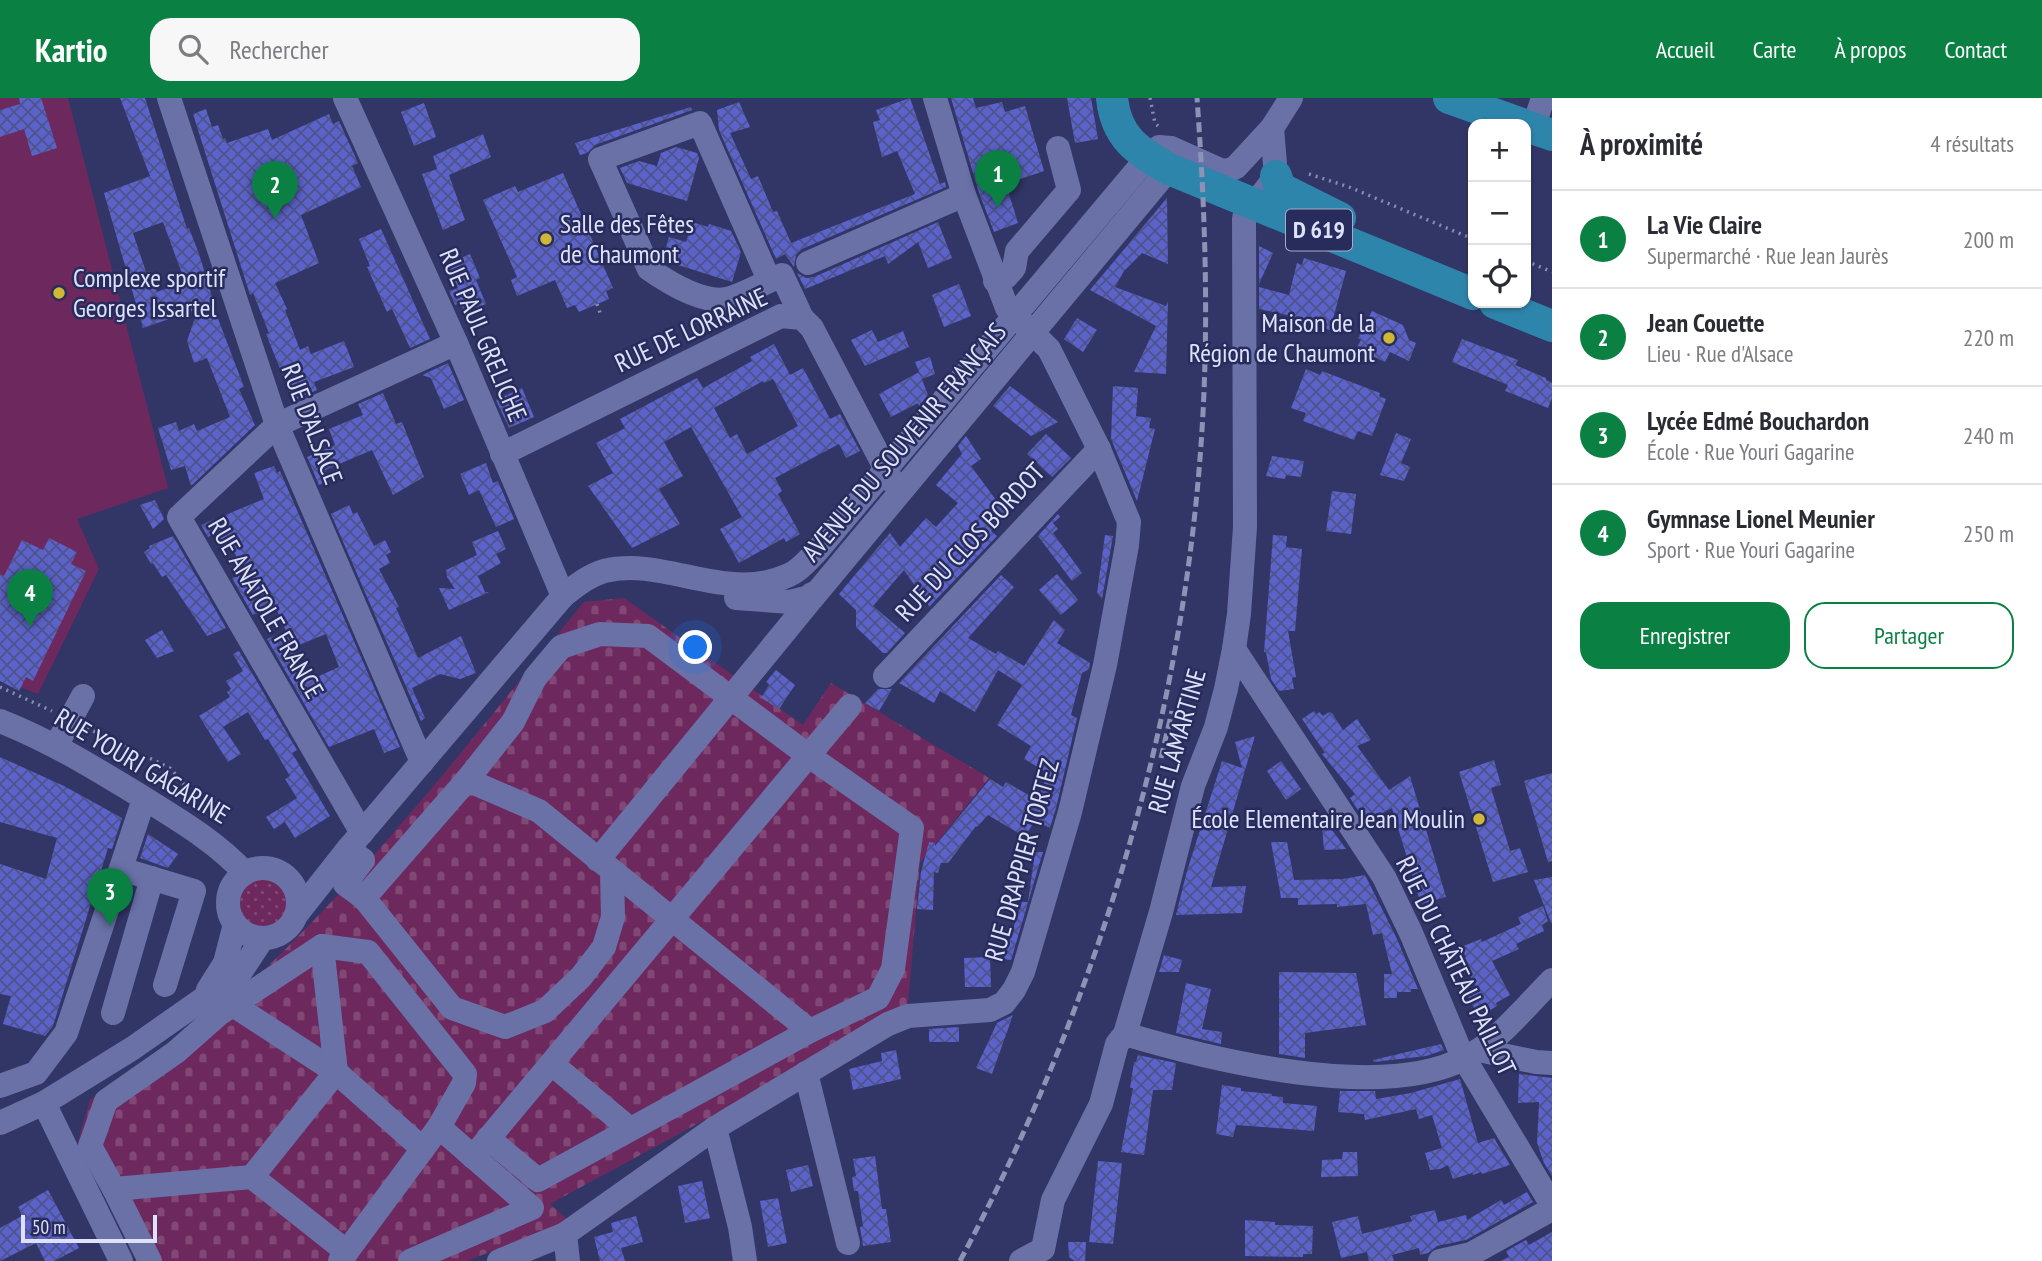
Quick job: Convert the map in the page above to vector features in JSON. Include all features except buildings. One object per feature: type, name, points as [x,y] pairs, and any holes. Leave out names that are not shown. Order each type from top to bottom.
[{"type":"main road","name":"D 619","points":[[1112,98],[1116,119],[1127,141],[1163,151],[1247,201],[1468,292]]},
{"type":"main road","points":[[1449,98],[1483,104],[1533,128]]},
{"type":"main road","points":[[1275,169],[1280,188],[1364,229],[1379,242],[1385,257]]},
{"type":"main road","points":[[1507,308],[1552,326]]},
{"type":"street","name":"RUE D'ALSACE","points":[[169,98],[277,425],[422,762]]},
{"type":"street","name":"RUE PAUL GRELICHE","points":[[345,98],[456,343],[563,596]]},
{"type":"street","name":"RUE DRAPPIER TORTEZ","points":[[499,1261],[565,1234],[715,1128],[888,1024],[908,1016],[990,1010],[1004,1003],[1023,972],[1070,812],[1105,665],[1129,522],[1099,449],[1049,349],[1007,308],[964,195],[935,98]]},
{"type":"street","points":[[1163,151],[1228,171],[1236,167],[1272,128],[1291,98]]},
{"type":"street","points":[[1533,128],[1543,98]]},
{"type":"street","points":[[769,280],[700,123],[600,159],[649,269],[655,274],[694,293],[714,299],[730,298],[782,275],[802,318]]},
{"type":"street","points":[[1247,201],[1275,169],[1272,128]]},
{"type":"street","points":[[995,281],[1006,277],[1014,268],[1017,251],[1069,190],[1058,148]]},
{"type":"street","name":"AVENUE DU SOUVENIR FRANÇAIS","points":[[563,596],[585,579],[604,571],[652,570],[703,582],[745,585],[763,584],[792,574],[817,551],[1015,316],[1163,151]]},
{"type":"street","name":"AVENUE DU SOUVENIR FRANÇAIS","points":[[563,596],[605,585],[650,583],[704,595],[760,601],[790,602],[814,596],[1034,334],[1163,151]]},
{"type":"street","points":[[808,263],[964,195]]},
{"type":"street","name":"RUE LAMARTINE","points":[[1021,1261],[1049,1255],[1053,1200],[1101,1104],[1117,1044],[1125,1034],[1194,786],[1219,714],[1234,649],[1245,527],[1244,218],[1247,201]]},
{"type":"street","name":"RUE DE LORRAINE","points":[[502,454],[781,316],[802,318],[812,328],[899,494]]},
{"type":"street","name":"RUE ANATOLE FRANCE","points":[[348,850],[179,517],[277,425],[456,343]]},
{"type":"street","name":"RUE DU CLOS BORDOT","points":[[885,676],[1099,449]]},
{"type":"street","points":[[348,850],[363,860],[345,884],[364,898],[452,1008],[505,1027],[545,1011],[581,977],[604,947],[612,917],[605,866],[730,697],[814,596],[792,574]]},
{"type":"street","points":[[296,915],[297,895],[287,878],[278,871],[267,868],[246,873],[238,879],[229,896],[230,916],[247,935],[262,938],[283,932],[348,850],[563,596]]},
{"type":"street","points":[[364,898],[467,780],[513,722],[535,678],[561,647],[600,634],[648,636],[808,756],[912,828],[894,969],[878,998],[810,1031],[538,1180],[439,1127]]},
{"type":"street","name":"RUE DU CHÂTEAU PAILLOT","points":[[1234,649],[1384,877],[1552,1207]]},
{"type":"street","points":[[56,746],[83,696]]},
{"type":"street","points":[[480,1147],[850,706]]},
{"type":"street","name":"RUE YOURI GAGARINE","points":[[0,721],[56,746],[197,831],[227,853],[246,873]]},
{"type":"street","points":[[467,780],[539,811],[810,1031]]},
{"type":"street","points":[[0,1086],[36,1073],[66,1033],[144,799]]},
{"type":"street","points":[[287,878],[348,850]]},
{"type":"street","points":[[121,869],[194,891],[165,985]]},
{"type":"street","points":[[113,1013],[152,878]]},
{"type":"street","points":[[204,997],[225,963],[235,924]]},
{"type":"street","points":[[0,1123],[44,1103],[132,1048],[240,972],[262,938]]},
{"type":"street","points":[[253,1177],[336,1072],[322,946]]},
{"type":"street","points":[[114,1189],[253,1177],[344,1256],[439,1127],[464,1083],[465,1074],[368,952],[322,946],[233,1005],[176,1052],[106,1101],[90,1146],[150,1261]]},
{"type":"street","points":[[1125,1034],[1188,1053],[1293,1072],[1359,1077],[1419,1072],[1472,1054],[1489,1042],[1552,980]]},
{"type":"street","points":[[233,1005],[336,1072],[424,1149]]},
{"type":"street","points":[[1472,1054],[1552,1063]]},
{"type":"street","points":[[552,1064],[630,1129]]},
{"type":"street","points":[[806,1073],[848,1243]]},
{"type":"street","points":[[44,1103],[121,1261]]},
{"type":"street","points":[[715,1128],[746,1261]]},
{"type":"street","points":[[410,1261],[532,1208],[480,1147]]},
{"type":"street","points":[[1446,1260],[1484,1254],[1552,1207]]},
{"type":"street","points":[[565,1234],[568,1261]]},
{"type":"path","points":[[1150,98],[1163,151]]},
{"type":"path","points":[[1275,169],[1349,187],[1468,237]]},
{"type":"path","points":[[1531,263],[1552,272]]},
{"type":"path","points":[[597,304],[601,316]]},
{"type":"path","points":[[0,687],[170,768],[213,818]]},
{"type":"green space","name":"Complexe sportif Georges Issartel","points":[[0,98],[68,98],[168,488],[77,519],[99,569],[38,694],[0,679]]},
{"type":"green space","points":[[624,598],[803,725],[831,683],[989,778],[920,863],[908,1005],[822,1056],[550,1204],[567,1219],[555,1226],[467,1261],[140,1261],[78,1141],[90,1100],[199,1025],[260,974],[304,931],[387,840],[584,602]]},
{"type":"green space","points":[[264,879],[273,880],[281,886],[287,894],[287,912],[281,920],[273,926],[264,927],[255,926],[247,920],[241,912],[240,903],[241,894],[247,886],[255,880]]},
{"type":"railway","points":[[960,1261],[1009,1164],[1053,1065],[1092,963],[1125,859],[1153,753],[1176,646],[1192,538],[1204,389],[1205,264],[1197,98]]},
{"type":"railway","points":[[1161,758],[1172,711]]},
{"type":"place","name":"La Vie Claire","points":[[998,208]]},
{"type":"place","name":"Jean Couette","points":[[275,219]]},
{"type":"place","name":"Salle des Fêtes de Chaumont","points":[[546,239]]},
{"type":"place","name":"Complexe sportif Georges Issartel","points":[[59,293]]},
{"type":"place","name":"Maison de la Région de Chaumont","points":[[1389,338]]},
{"type":"place","name":"Gymnase Lionel Meunier","points":[[30,627]]},
{"type":"place","name":"École Elementaire Jean Moulin","points":[[1479,819]]},
{"type":"place","name":"Lycée Edmé Bouchardon","points":[[110,926]]}]
